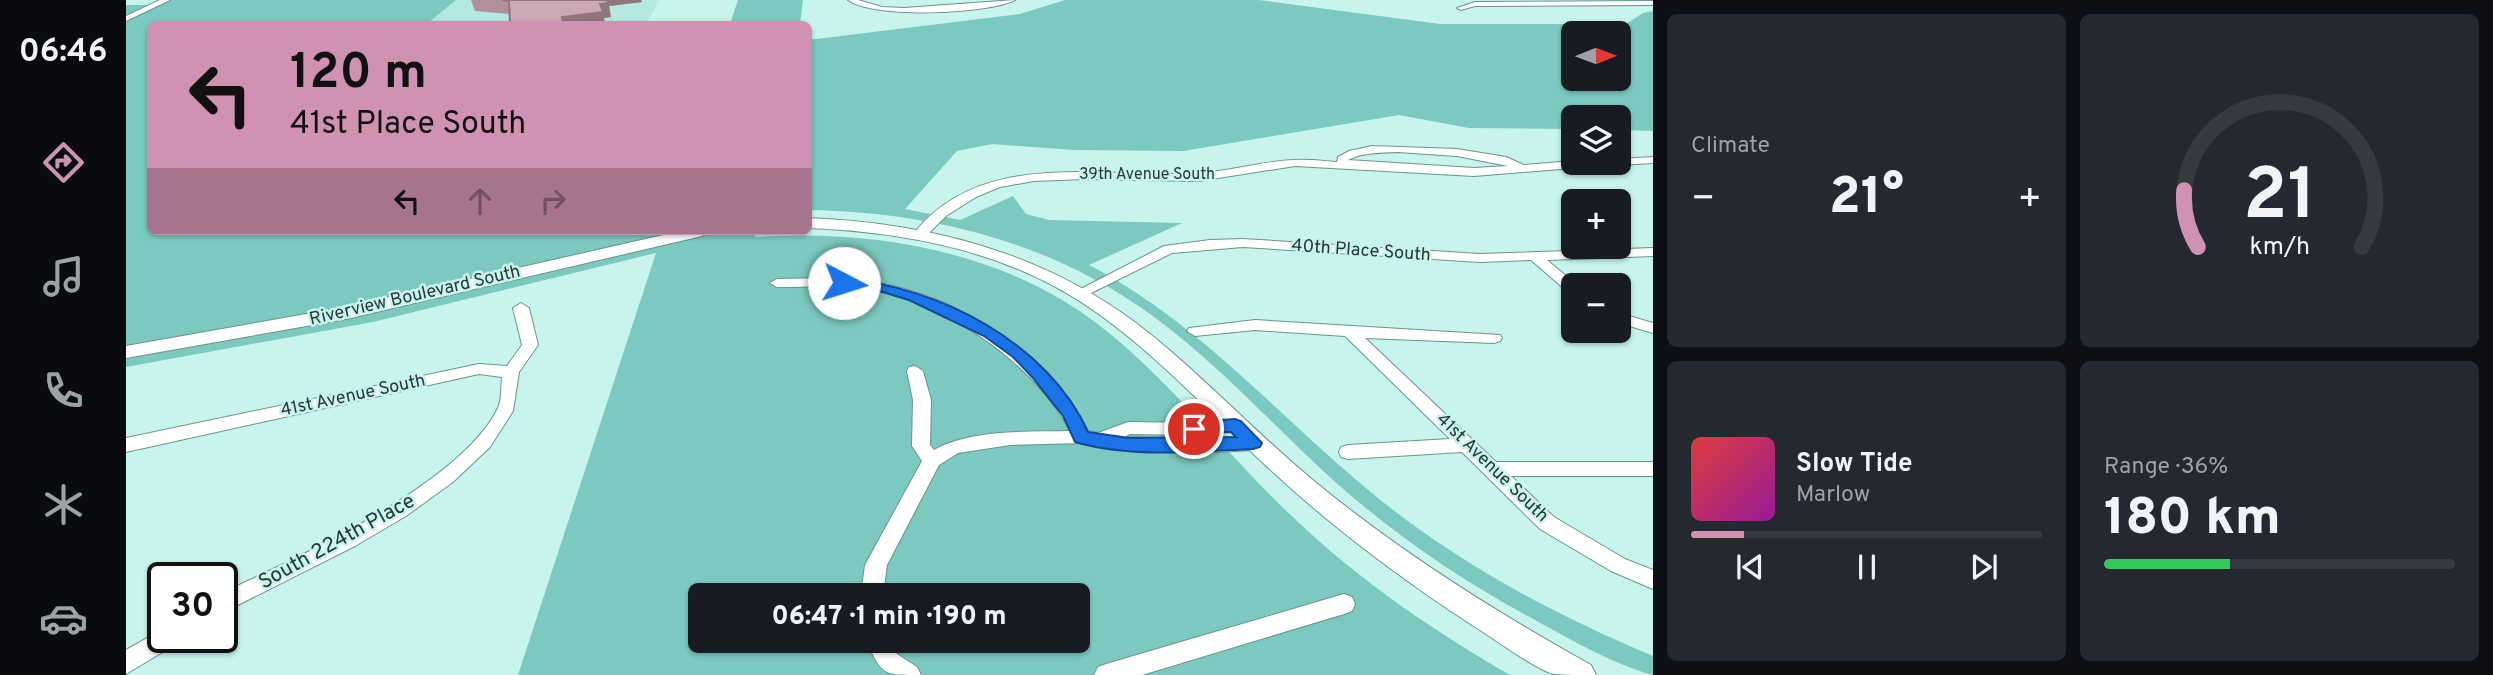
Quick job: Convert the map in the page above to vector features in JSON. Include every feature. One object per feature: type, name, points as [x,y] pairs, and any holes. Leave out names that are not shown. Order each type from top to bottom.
[{"type":"street","points":[[126,19],[166,0]]},
{"type":"street","points":[[852,0],[855,4],[873,8],[938,9],[1011,0]]},
{"type":"street","points":[[1461,8],[1475,4],[1653,3]]},
{"type":"street","points":[[1344,166],[1342,159],[1352,151],[1420,149],[1495,157],[1520,167]]},
{"type":"street","points":[[1631,161],[1653,160]]},
{"type":"street","name":"39th Avenue South","points":[[921,233],[941,213],[972,194],[997,184],[1034,177],[1199,177],[1296,163],[1454,172],[1561,165]]},
{"type":"street","points":[[812,223],[862,225],[921,233],[993,254],[1037,271],[1080,293],[1163,355],[1253,443],[1318,498],[1425,580],[1581,675]]},
{"type":"street","name":"Riverview Boulevard South","points":[[126,352],[346,313],[685,235]]},
{"type":"street","name":"40th Place South","points":[[1080,293],[1169,249],[1210,243],[1445,257],[1535,257],[1653,252]]},
{"type":"street","points":[[1535,257],[1561,279]]},
{"type":"street","points":[[777,283],[878,286],[914,297],[989,333],[1019,354],[1038,373],[1091,438]]},
{"type":"street","points":[[511,372],[530,345],[521,308]]},
{"type":"street","points":[[1631,322],[1653,328]]},
{"type":"street","points":[[1195,331],[1219,326],[1256,324],[1413,337],[1494,338]]},
{"type":"street","name":"41st Avenue South","points":[[1349,331],[1547,523],[1618,565],[1653,580]]},
{"type":"street","name":"41st Avenue South","points":[[126,445],[479,369],[511,372]]},
{"type":"street","points":[[915,371],[922,400],[921,446],[932,460]]},
{"type":"street","name":"South 224th Place","points":[[238,596],[378,525],[442,480],[477,449],[500,421],[514,384],[511,372]]},
{"type":"street","points":[[1091,438],[1128,428],[1194,429],[1235,425]]},
{"type":"street","points":[[874,583],[876,565],[932,460],[954,447],[983,442],[1091,438],[1129,444],[1200,446],[1253,443]]},
{"type":"street","points":[[1348,452],[1468,444]]},
{"type":"street","points":[[1494,470],[1653,469]]},
{"type":"street","points":[[1106,675],[1344,604]]},
{"type":"street","points":[[126,663],[147,650]]},
{"type":"street","points":[[884,653],[889,662],[909,675]]},
{"type":"shaded area","points":[[456,0],[660,0],[648,21],[431,21]]},
{"type":"green space","points":[[165,0],[456,0],[431,21],[147,21],[147,235],[848,237],[941,252],[986,265],[1030,283],[1071,305],[1109,333],[1158,377],[1272,497],[1320,542],[1398,604],[1510,675],[518,675],[656,253],[373,322],[126,367],[126,5],[155,5]]},
{"type":"green space","points":[[738,0],[803,0],[800,21],[731,21]]},
{"type":"green space","points":[[1065,0],[1258,0],[1440,24],[1561,24],[1561,91],[1631,91],[1631,21],[1643,13],[1653,11],[1653,131],[1631,130],[1631,105],[1561,105],[1561,129],[1469,128],[1399,115],[1183,151],[1074,150],[992,144],[957,151],[905,209],[960,220],[1013,196],[1026,214],[1049,220],[1182,223],[1089,265],[1128,287],[1198,339],[1394,511],[1464,559],[1537,602],[1653,656],[1653,675],[1604,657],[1498,599],[1424,552],[1333,480],[1185,341],[1159,320],[1094,279],[1056,260],[976,233],[893,216],[812,210],[812,40],[1020,14]]},
{"type":"building","points":[[502,0],[607,0],[608,3],[600,4],[603,12],[562,17],[563,21],[510,21],[509,1]]},
{"type":"route","points":[[844,283],[878,286],[914,297],[989,333],[1019,354],[1038,373],[1071,413],[1082,437],[1129,444],[1200,446],[1253,443],[1235,425],[1194,429]]}]
